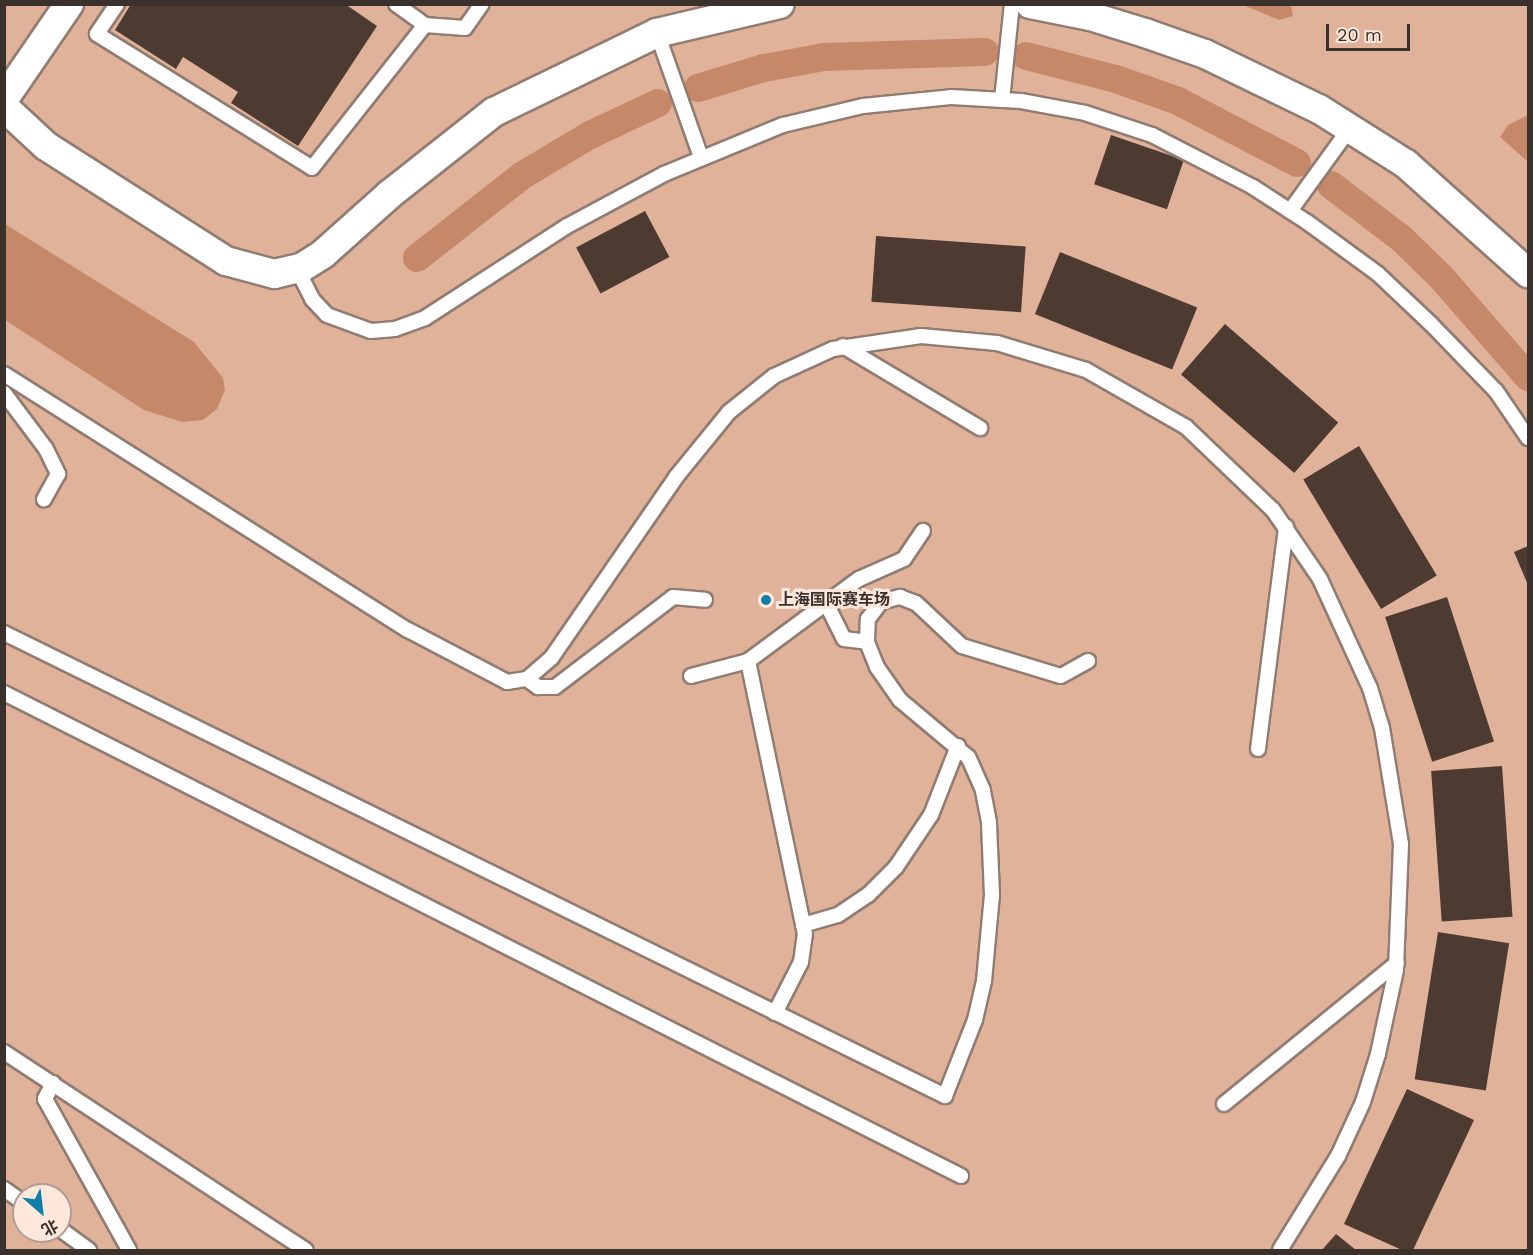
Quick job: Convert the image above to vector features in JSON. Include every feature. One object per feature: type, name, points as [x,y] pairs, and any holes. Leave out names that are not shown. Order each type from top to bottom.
[{"type":"street","points":[[4,99],[69,4]]},
{"type":"street","points":[[4,107],[46,146],[226,261],[274,274],[297,269],[323,254],[390,194],[494,112],[657,33],[780,4]]},
{"type":"street","points":[[1030,4],[1090,16],[1205,54],[1319,109],[1406,164],[1528,273]]},
{"type":"lane","points":[[117,4],[97,34],[312,168],[425,25]]},
{"type":"lane","points":[[396,4],[425,25],[465,28],[482,4]]},
{"type":"lane","points":[[1002,100],[1012,4]]},
{"type":"lane","points":[[657,33],[701,157]]},
{"type":"lane","points":[[297,269],[312,299],[327,315],[371,330],[395,329],[425,318],[567,226],[701,157],[783,125],[863,106],[951,97],[1002,100],[1085,113],[1152,135],[1253,187],[1378,274],[1496,391],[1524,422],[1528,438]]},
{"type":"lane","points":[[1290,211],[1350,128]]},
{"type":"lane","points":[[4,374],[408,630],[497,680],[518,682],[527,679],[552,657],[676,477],[729,412],[774,376],[843,346],[901,337],[960,338],[996,343],[1086,370],[1186,427],[1247,481],[1286,526],[1335,610],[1370,688],[1382,728],[1401,844],[1396,963],[1390,1006],[1363,1102],[1310,1207],[1280,1251]]},
{"type":"lane","points":[[843,346],[980,428]]},
{"type":"lane","points":[[4,393],[46,449],[58,474],[44,499]]},
{"type":"lane","points":[[1258,749],[1286,526]]},
{"type":"lane","points":[[691,676],[748,661],[859,579],[904,558],[923,531]]},
{"type":"lane","points":[[527,679],[538,687],[555,687],[673,597],[705,600]]},
{"type":"lane","points":[[4,633],[945,1096],[975,1020],[984,981],[992,895],[989,822],[983,790],[975,770],[958,746],[900,700],[877,668],[867,642],[868,619],[881,602],[900,597],[916,603],[962,646],[1061,676],[1088,661]]},
{"type":"lane","points":[[826,603],[844,639],[867,642]]},
{"type":"lane","points":[[748,661],[804,926],[801,962],[775,1013]]},
{"type":"lane","points":[[4,693],[961,1176]]},
{"type":"lane","points":[[804,926],[838,915],[868,895],[896,867],[931,815],[958,746]]},
{"type":"lane","points":[[1224,1104],[1396,963]]},
{"type":"lane","points":[[4,1052],[306,1251]]},
{"type":"lane","points":[[53,1083],[45,1099],[129,1251]]},
{"type":"lane","points":[[72,1238],[89,1251]]},
{"type":"shaded area","name":"上海国际赛车场","points":[[5,5],[1528,5],[1528,1250],[5,1250]]},
{"type":"shaded area","points":[[1243,5],[1291,5],[1293,16],[1279,20]]},
{"type":"shaded area","points":[[1528,115],[1528,162],[1500,137],[1508,125]]},
{"type":"shaded area","points":[[5,224],[194,342],[223,378],[225,390],[217,409],[203,420],[182,422],[144,410],[5,320]]},
{"type":"building","points":[[131,4],[345,4],[377,26],[298,146],[231,103],[238,92],[183,57],[176,69],[115,30]]},
{"type":"building","points":[[1111,135],[1184,160],[1167,209],[1094,184]]},
{"type":"building","points":[[645,211],[669,257],[601,294],[576,248]]},
{"type":"building","points":[[876,236],[1026,246],[1021,312],[871,302]]},
{"type":"building","points":[[1060,252],[1197,307],[1172,370],[1035,314]]},
{"type":"building","points":[[1225,324],[1338,422],[1294,473],[1181,375]]},
{"type":"building","points":[[1359,446],[1437,575],[1381,609],[1303,479]]},
{"type":"building","points":[[1528,546],[1528,585],[1514,552]]},
{"type":"building","points":[[1447,597],[1494,742],[1432,762],[1385,617]]},
{"type":"building","points":[[1502,766],[1513,917],[1442,922],[1431,771]]},
{"type":"building","points":[[1438,932],[1509,943],[1486,1090],[1415,1079]]},
{"type":"building","points":[[1407,1089],[1474,1120],[1413,1250],[1402,1250],[1344,1224]]},
{"type":"building","points":[[1336,1234],[1356,1250],[1322,1250]]},
{"type":"waterway","points":[[698,88],[764,68],[824,57],[985,52]]},
{"type":"waterway","points":[[1026,56],[1116,79],[1178,101],[1297,163]]},
{"type":"waterway","points":[[417,258],[523,175],[590,135],[658,103]]},
{"type":"waterway","points":[[1331,185],[1402,239],[1441,277],[1528,377]]},
{"type":"place","name":"上海国际赛车场","points":[[766,600]]}]
